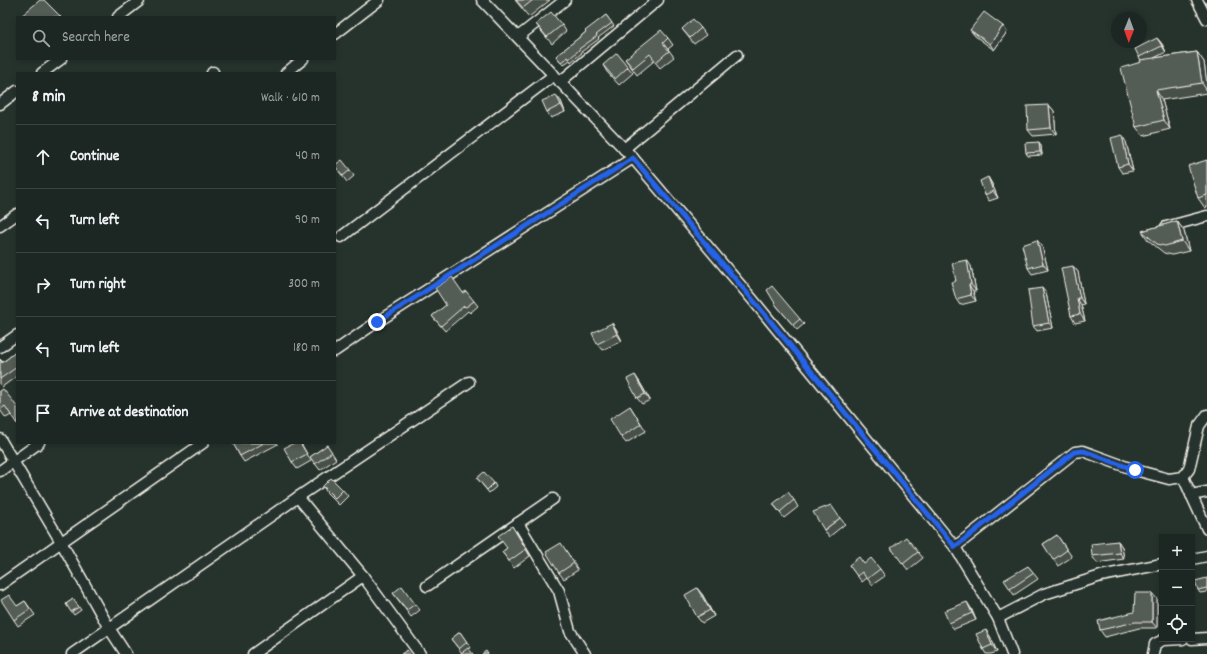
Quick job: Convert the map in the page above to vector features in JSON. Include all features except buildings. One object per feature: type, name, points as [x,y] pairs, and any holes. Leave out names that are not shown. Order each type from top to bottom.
[{"type":"street","points":[[336,33],[379,0]]},
{"type":"street","points":[[482,0],[633,158],[753,300],[955,547],[998,618],[1012,654]]},
{"type":"street","points":[[518,37],[564,0]]},
{"type":"street","points":[[341,237],[557,78],[658,0]]},
{"type":"street","points":[[1197,0],[1207,19]]},
{"type":"street","points":[[119,16],[139,1]]},
{"type":"street","points":[[624,149],[738,55]]},
{"type":"street","points":[[43,72],[60,60]]},
{"type":"street","points":[[287,72],[303,60]]},
{"type":"street","points":[[0,104],[16,92]]},
{"type":"street","points":[[336,350],[377,322],[633,158]]},
{"type":"street","points":[[0,226],[16,215]]},
{"type":"street","points":[[1155,230],[1207,216]]},
{"type":"street","points":[[0,346],[16,336]]},
{"type":"street","points":[[72,654],[298,497],[469,382]]},
{"type":"street","points":[[955,547],[1074,452],[1084,451],[1135,470],[1169,479],[1183,477],[1189,469],[1199,426],[1207,415]]},
{"type":"street","points":[[0,439],[61,542],[109,628],[126,654]]},
{"type":"street","points":[[0,471],[38,444]]},
{"type":"street","points":[[0,585],[202,444]]},
{"type":"street","points":[[1183,477],[1207,529]]},
{"type":"street","points":[[1191,495],[1207,492]]},
{"type":"street","points":[[298,497],[362,576],[420,654]]},
{"type":"street","points":[[427,586],[553,499]]},
{"type":"street","points":[[518,523],[559,591],[570,631],[585,654]]},
{"type":"street","points":[[1195,558],[1207,556]]},
{"type":"street","points":[[998,618],[1044,594],[1102,576],[1159,565]]},
{"type":"street","points":[[253,654],[362,576]]},
{"type":"street","points":[[1195,639],[1207,638]]},
{"type":"street","points":[[1153,654],[1155,644],[1159,642]]},
{"type":"route","points":[[377,322],[633,158],[753,300],[955,547],[1074,452],[1084,451],[1135,470]]}]
